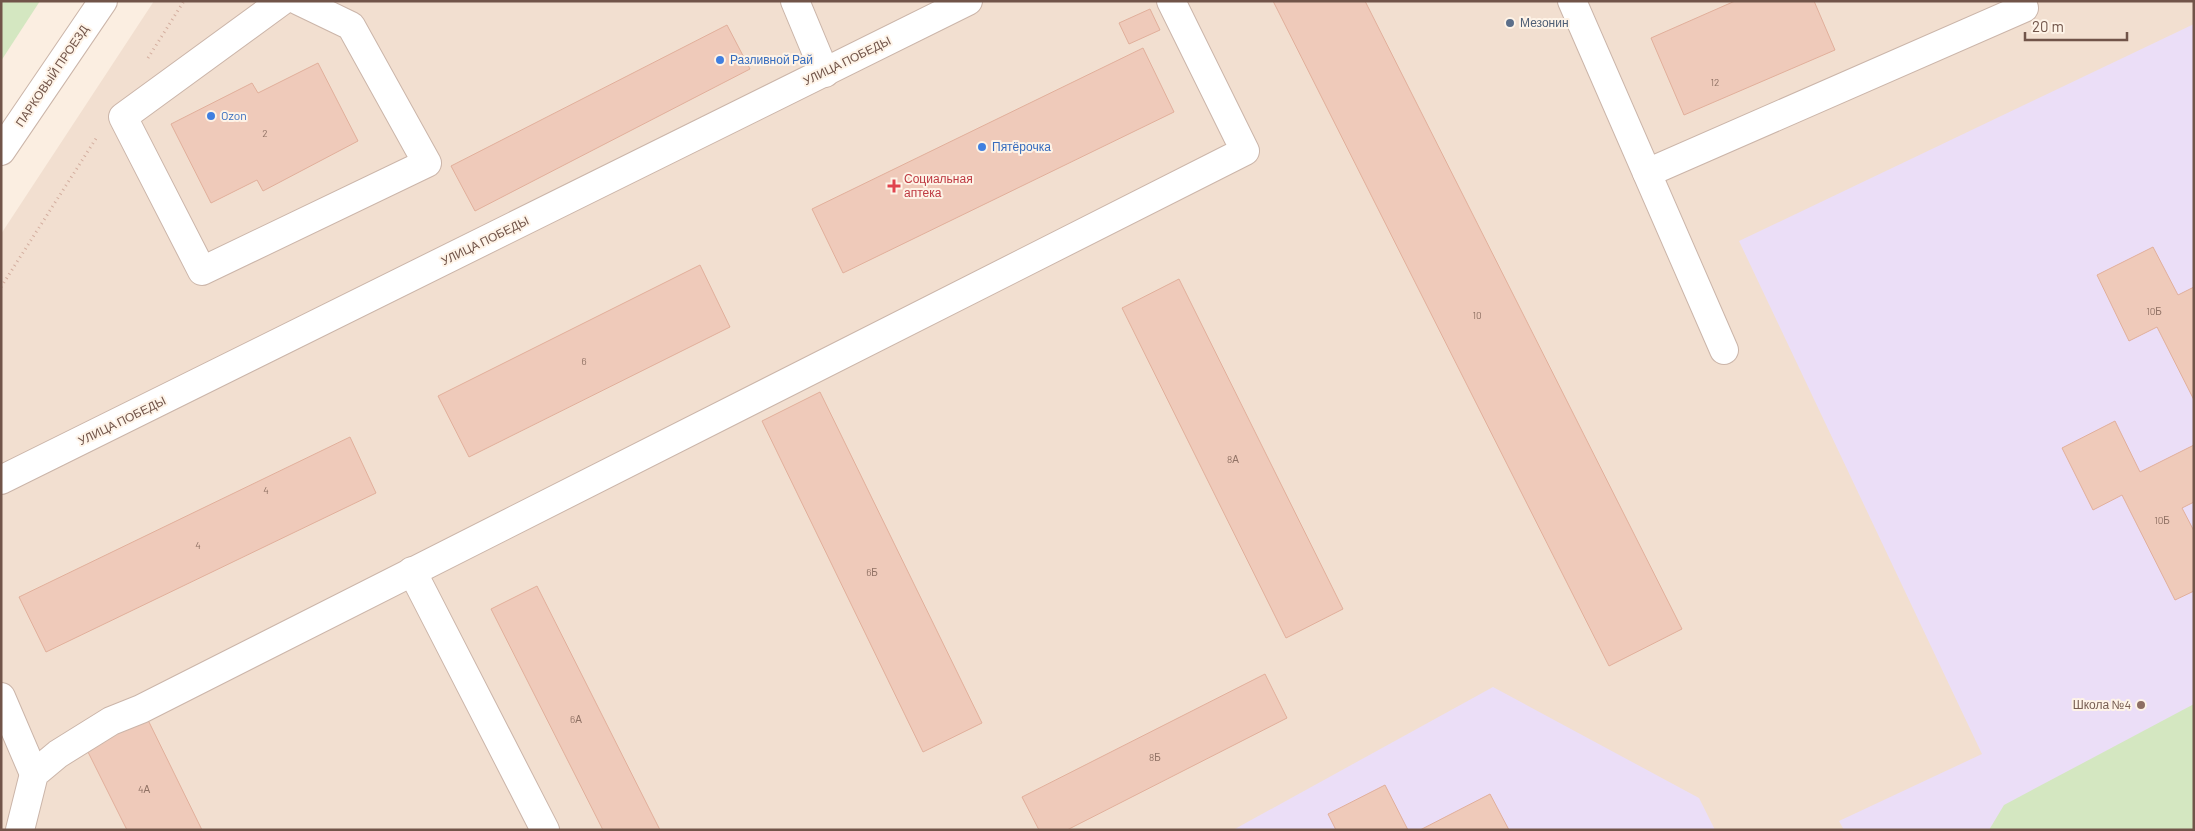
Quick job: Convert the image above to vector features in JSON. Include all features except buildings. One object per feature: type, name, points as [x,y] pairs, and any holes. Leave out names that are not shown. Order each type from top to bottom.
[{"type":"street","name":"ПАРКОВЫЙ ПРОЕЗД","points":[[1,152],[103,1]]},
{"type":"street","points":[[282,1],[123,117],[202,271],[427,163],[351,26],[299,1]]},
{"type":"street","points":[[795,1],[825,72]]},
{"type":"street","name":"УЛИЦА ПОБЕДЫ","points":[[1,480],[968,1]]},
{"type":"street","points":[[20,830],[34,774],[58,754],[111,721],[141,709],[1245,151],[1170,1]]},
{"type":"street","points":[[1572,1],[1724,350]]},
{"type":"street","points":[[1647,173],[2024,8],[2021,1]]},
{"type":"street","points":[[412,571],[544,830]]},
{"type":"street","points":[[1,697],[34,774]]},
{"type":"path","points":[[146,60],[184,1]]},
{"type":"path","points":[[1,287],[98,136]]},
{"type":"shaded area","points":[[154,1],[2194,1],[2194,830],[1,830],[1,234]]},
{"type":"shaded area","points":[[2194,24],[2194,830],[1844,830],[1839,821],[1982,754],[1739,241]]},
{"type":"shaded area","points":[[1493,687],[1699,798],[1715,830],[1233,830]]},
{"type":"green space","points":[[1,1],[40,1],[1,61]]},
{"type":"green space","points":[[2194,704],[2194,830],[1989,830],[2004,805]]},
{"type":"place","name":"Мезонин","points":[[1510,23]]},
{"type":"place","name":"Разливной Рай","points":[[720,60]]},
{"type":"place","name":"Ozon","points":[[211,116]]},
{"type":"place","name":"Пятёрочка","points":[[982,147]]},
{"type":"place","name":"Социальная аптека","points":[[894,186]]},
{"type":"place","name":"Школа №4","points":[[2141,705]]}]
